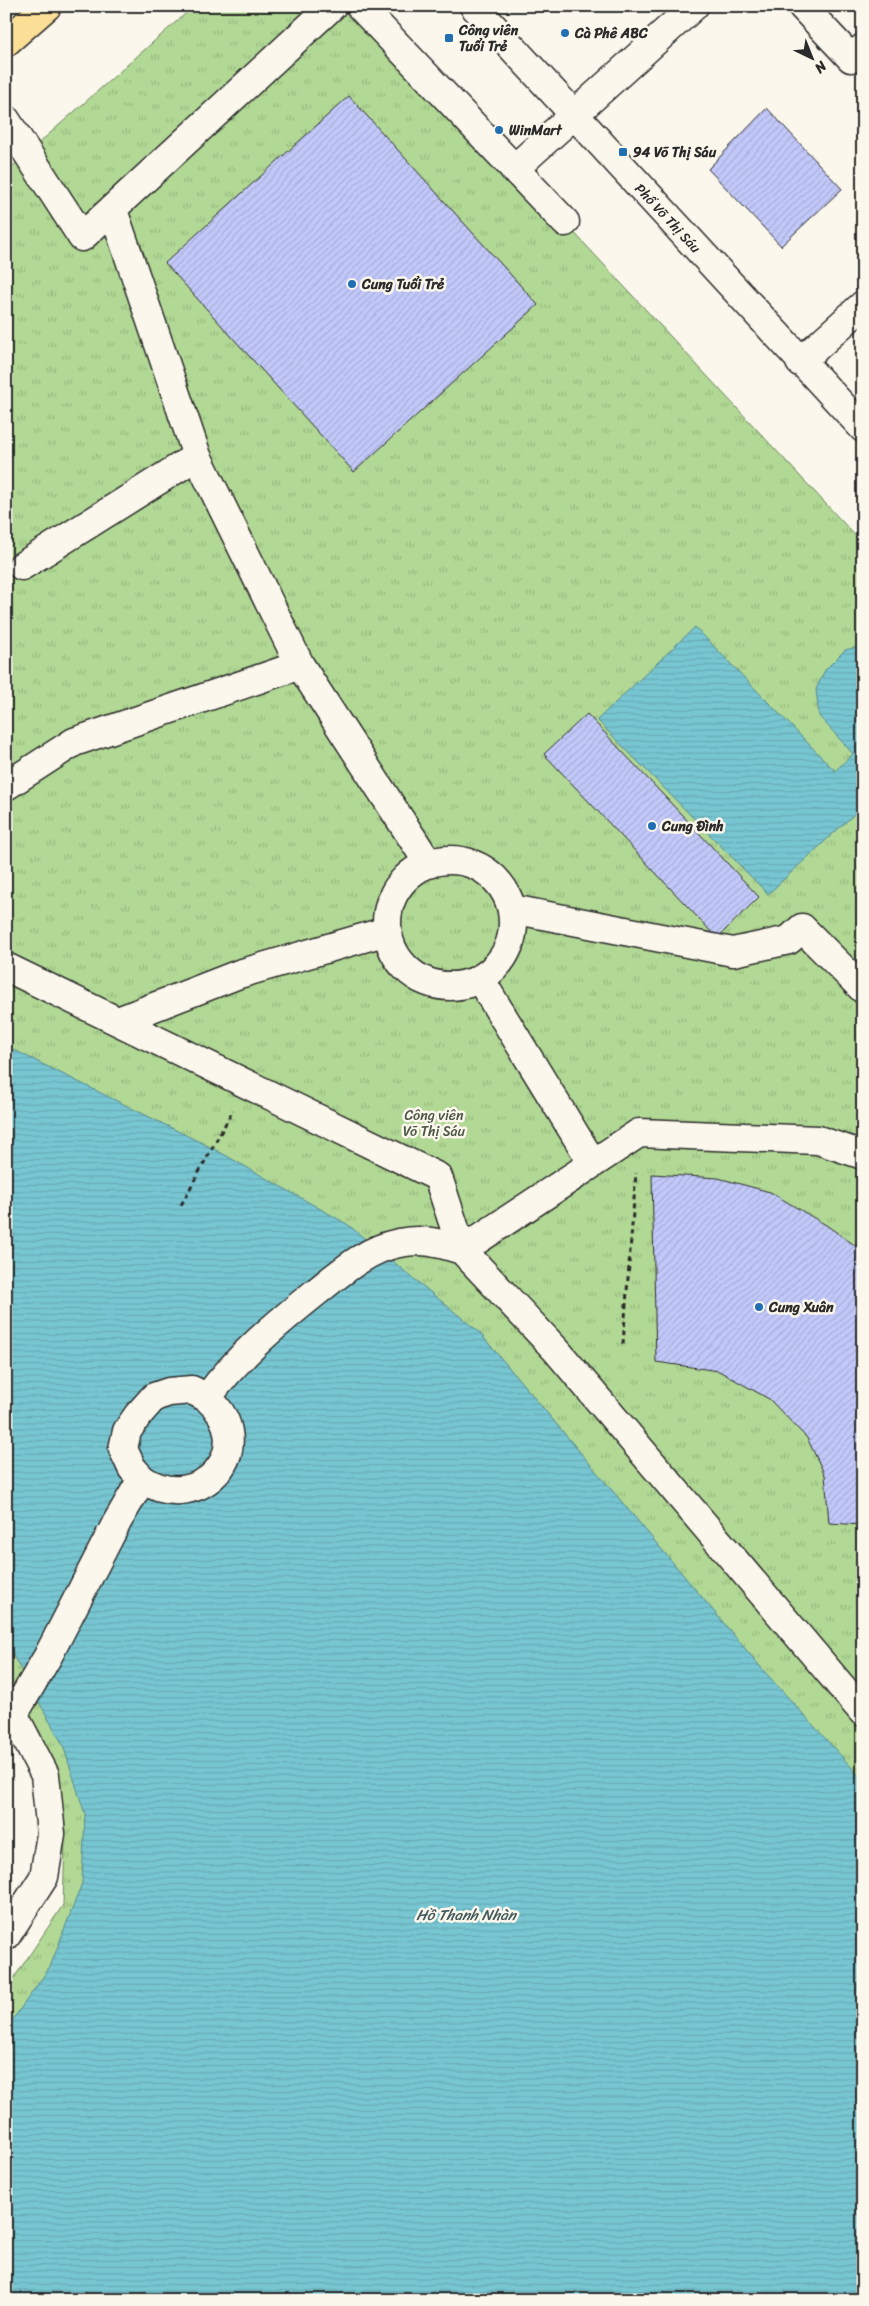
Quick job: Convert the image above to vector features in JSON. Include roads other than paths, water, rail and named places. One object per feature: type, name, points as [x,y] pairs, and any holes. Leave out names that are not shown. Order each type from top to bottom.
[{"type":"main road","points":[[6,42],[47,6]]},
{"type":"street","points":[[6,120],[82,236],[113,210],[332,6]]},
{"type":"street","points":[[360,6],[564,222]]},
{"type":"street","name":"Phố Võ Thị Sáu","points":[[474,6],[800,362],[863,428]]},
{"type":"street","points":[[514,169],[694,6]]},
{"type":"street","points":[[802,6],[851,58],[863,48]]},
{"type":"street","points":[[113,210],[198,456],[300,665],[429,864]]},
{"type":"street","points":[[800,362],[863,305]]},
{"type":"street","points":[[22,566],[198,456]]},
{"type":"street","points":[[6,786],[74,742],[300,665]]},
{"type":"street","points":[[450,860],[471,863],[490,873],[504,889],[512,909],[513,929],[508,949],[496,966],[480,979],[461,986],[440,986],[421,980],[404,968],[393,951],[387,931],[388,910],[396,890],[410,874],[429,864],[450,860]]},
{"type":"street","points":[[512,909],[733,952],[789,940],[802,928],[863,989]]},
{"type":"street","points":[[118,1020],[239,974],[387,931]]},
{"type":"street","points":[[6,967],[438,1177],[462,1250],[557,1352],[863,1712]]},
{"type":"street","points":[[480,979],[592,1162]]},
{"type":"street","points":[[462,1250],[592,1162],[639,1133],[818,1140],[863,1155]]},
{"type":"street","points":[[207,1398],[226,1373],[264,1334],[362,1258],[399,1243],[428,1240],[462,1250]]},
{"type":"street","points":[[192,1390],[207,1398],[217,1407],[228,1424],[230,1447],[222,1467],[207,1482],[190,1490],[168,1491],[142,1479],[132,1468],[123,1449],[127,1431],[138,1414],[154,1397],[169,1392],[192,1390]]},
{"type":"street","points":[[9,1925],[44,1877],[51,1834],[45,1775],[10,1707],[30,1688],[117,1522],[142,1479]]},
{"type":"water","points":[[695,627],[835,771],[853,754],[819,716],[816,689],[825,670],[845,650],[863,646],[863,806],[768,894],[597,720]]},
{"type":"water","name":"Hồ Thanh Nhàn","points":[[6,1046],[216,1150],[347,1224],[479,1332],[764,1671],[863,1780],[863,2300],[6,2300],[6,2029],[50,1967],[82,1883],[85,1814],[63,1745],[6,1643]]},
{"type":"place","name":"Cà Phê ABC","points":[[565,33]]},
{"type":"place","name":"Công viên Tuổi Trẻ","points":[[449,38]]},
{"type":"place","name":"WinMart","points":[[499,130]]},
{"type":"place","name":"94 Võ Thị Sáu","points":[[623,152]]},
{"type":"place","name":"Cung Tuổi Trẻ","points":[[352,284]]},
{"type":"place","name":"Cung Đình","points":[[652,826]]},
{"type":"place","name":"Cung Xuân","points":[[759,1307]]},
{"type":"park label","name":"Công viên Võ Thị Sáu","points":[[434,1124]]}]
